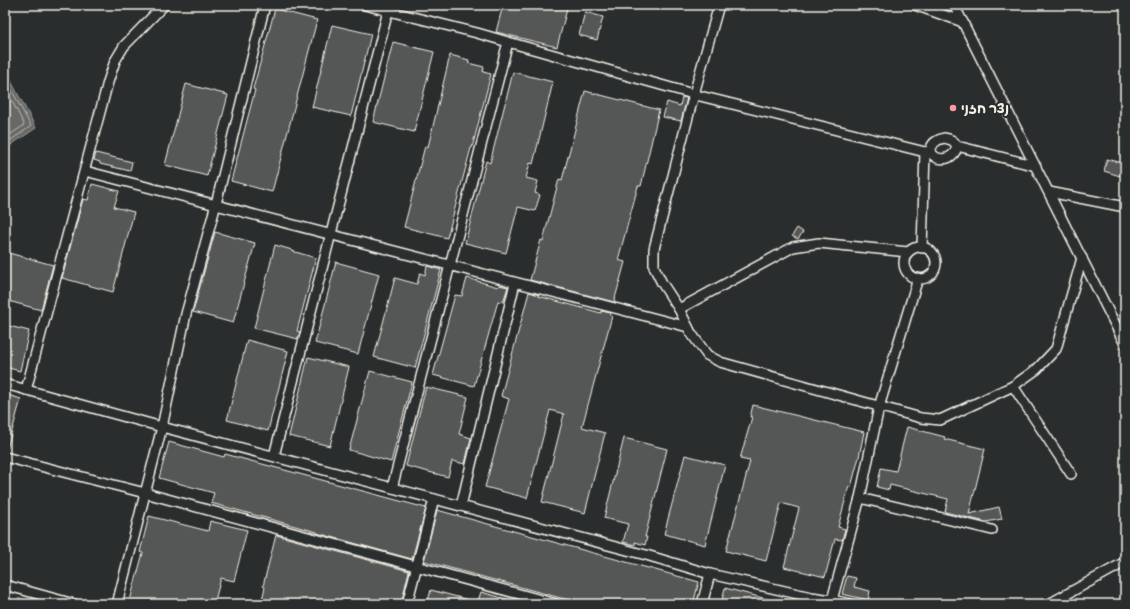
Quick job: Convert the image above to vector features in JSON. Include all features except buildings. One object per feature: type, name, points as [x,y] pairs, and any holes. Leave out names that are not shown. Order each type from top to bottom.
[{"type":"lane","points":[[26,390],[108,82],[115,61],[124,46],[164,5]]},
{"type":"lane","points":[[117,604],[162,427],[186,314],[216,204],[265,5]]},
{"type":"lane","points":[[365,5],[477,33],[694,94],[928,152],[936,158],[951,157],[957,150],[957,146]]},
{"type":"lane","points":[[719,5],[694,94],[654,249],[654,266],[662,283],[679,309],[688,327],[707,355],[720,362],[879,407],[921,418],[940,420],[1013,386],[1037,369],[1056,349],[1082,258]]},
{"type":"lane","points":[[915,5],[963,22]]},
{"type":"lane","points":[[954,5],[1125,344]]},
{"type":"lane","points":[[274,456],[388,11]]},
{"type":"lane","points":[[392,488],[508,42]]},
{"type":"lane","points":[[922,248],[928,152],[932,145],[939,139],[949,139],[954,141],[957,146],[1036,166]]},
{"type":"lane","points":[[85,171],[688,327]]},
{"type":"lane","points":[[1049,192],[1125,207]]},
{"type":"lane","points":[[679,309],[793,247],[819,243],[908,252]]},
{"type":"lane","points":[[913,248],[926,248],[931,252],[935,264],[929,275],[923,278],[918,278],[911,276],[906,271],[904,258],[908,252],[913,248]]},
{"type":"lane","points":[[832,600],[860,498],[879,407],[918,278]]},
{"type":"lane","points":[[461,506],[515,283]]},
{"type":"lane","points":[[5,384],[392,488],[646,554],[710,574],[811,597],[851,604]]},
{"type":"lane","points":[[1013,386],[1071,474]]},
{"type":"lane","points":[[5,457],[145,493],[556,604]]},
{"type":"lane","points":[[860,498],[992,530]]},
{"type":"lane","points":[[407,604],[434,499]]},
{"type":"lane","points":[[1049,604],[1125,562]]},
{"type":"lane","points":[[702,604],[710,574]]},
{"type":"lane","points":[[5,585],[74,604]]},
{"type":"water","points":[[5,70],[36,128],[5,149]]},
{"type":"place","name":"נצר חזני","points":[[953,108]]}]
